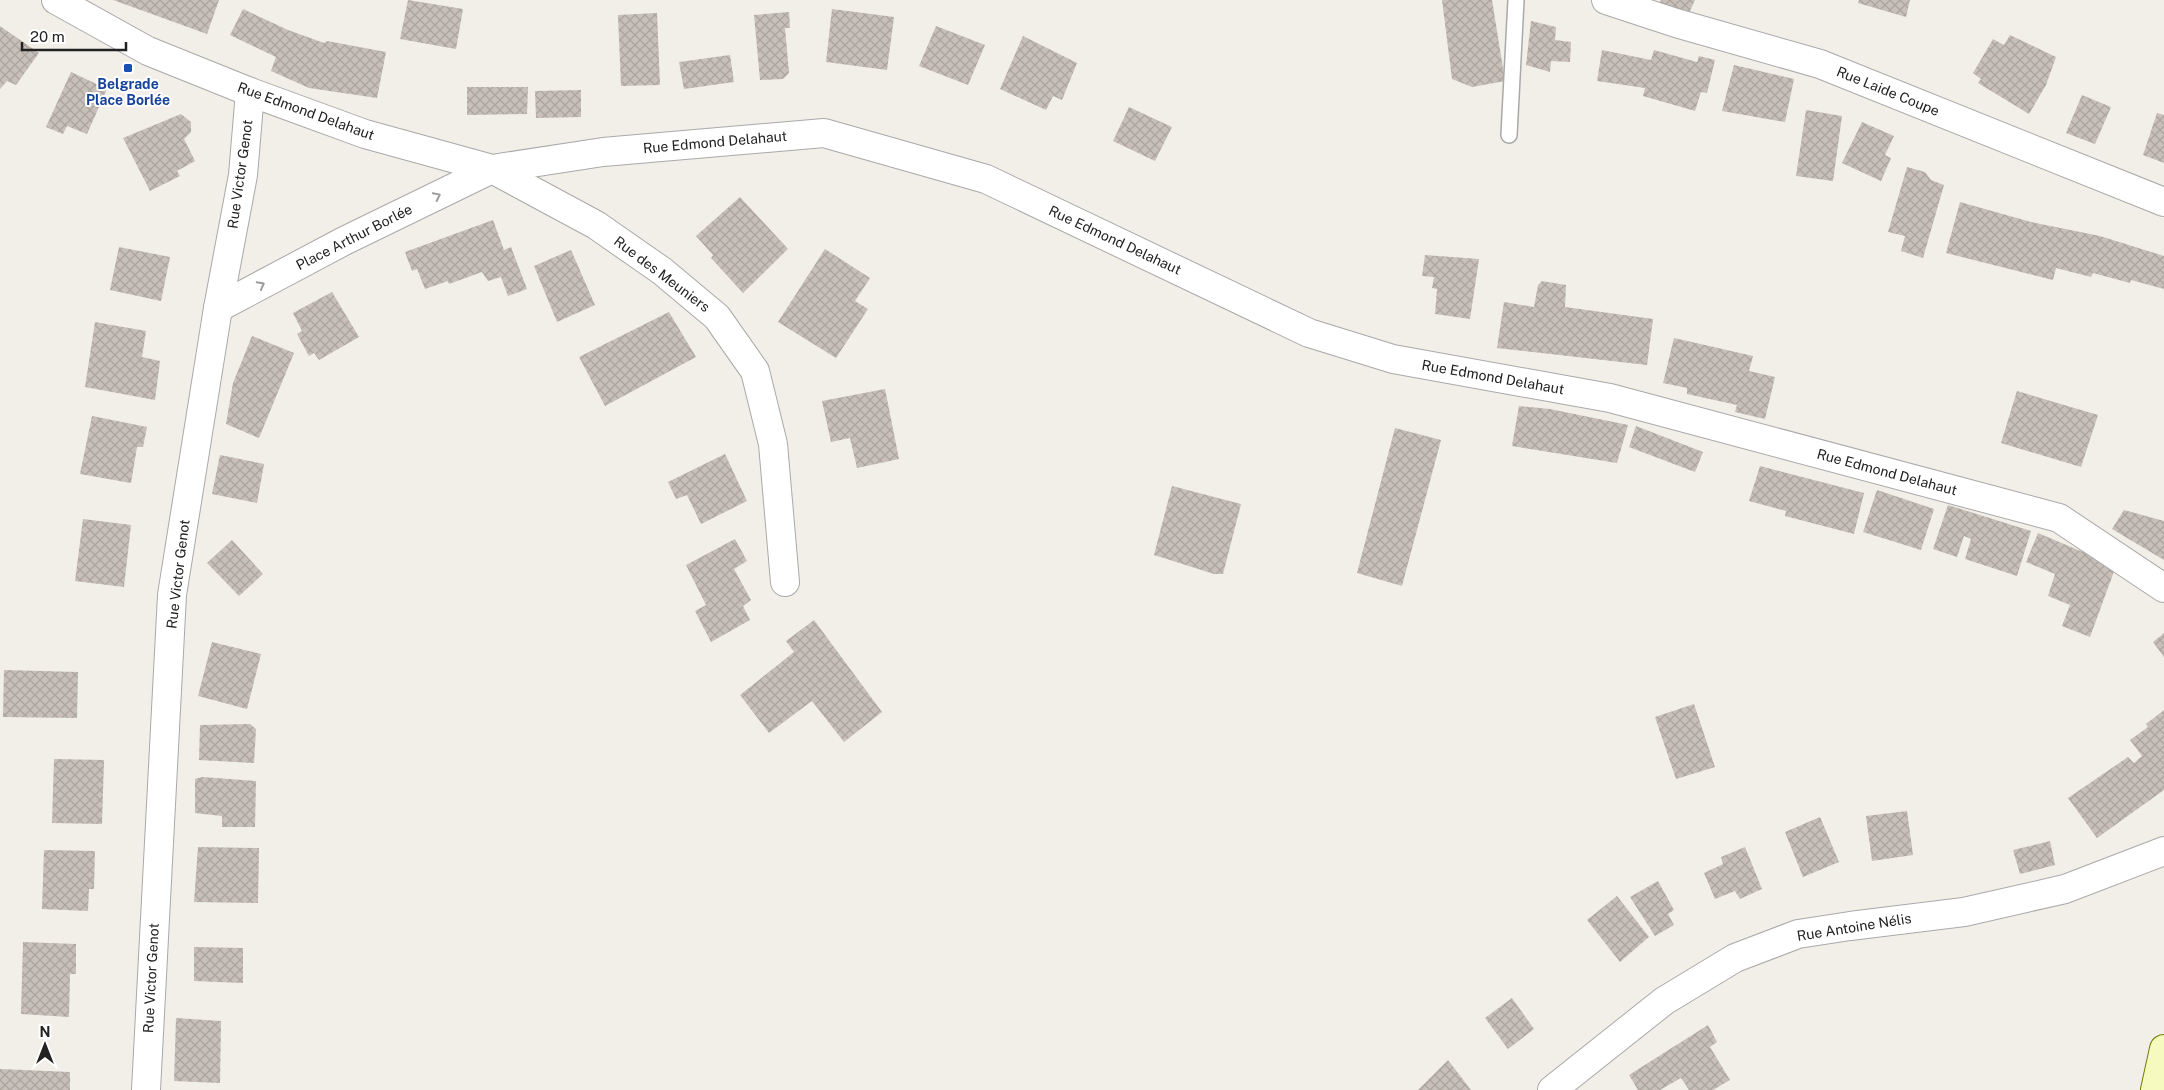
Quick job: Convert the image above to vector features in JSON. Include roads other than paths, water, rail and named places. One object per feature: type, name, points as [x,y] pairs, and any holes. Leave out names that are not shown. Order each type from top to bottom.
[{"type":"street","name":"Rue Edmond Delahaut","points":[[56,0],[148,51],[250,92],[365,134],[492,169],[603,152],[824,133],[986,179],[1309,332],[1392,359],[1610,398],[2059,518],[2164,588]]},
{"type":"street","name":"Rue Laide Coupe","points":[[1606,0],[1676,23],[1820,64],[2164,202]]},
{"type":"street","name":"Rue Victor Genot","points":[[146,1090],[172,594],[218,308],[243,175],[250,92]]},
{"type":"street","name":"Place Arthur Borlée","points":[[218,308],[344,241],[492,169]]},
{"type":"street","name":"Rue des Meuniers","points":[[492,169],[596,225],[662,272],[717,317],[755,371],[773,444],[785,582]]},
{"type":"street","name":"Rue Antoine Nélis","points":[[1552,1090],[1664,1001],[1735,958],[1798,934],[1964,912],[2065,889],[2164,851]]},
{"type":"street","points":[[2155,1090],[2164,1049]]},
{"type":"lane","points":[[1509,135],[1516,0]]},
{"type":"place","name":"Belgrade Place Borlée","points":[[128,68]]}]
